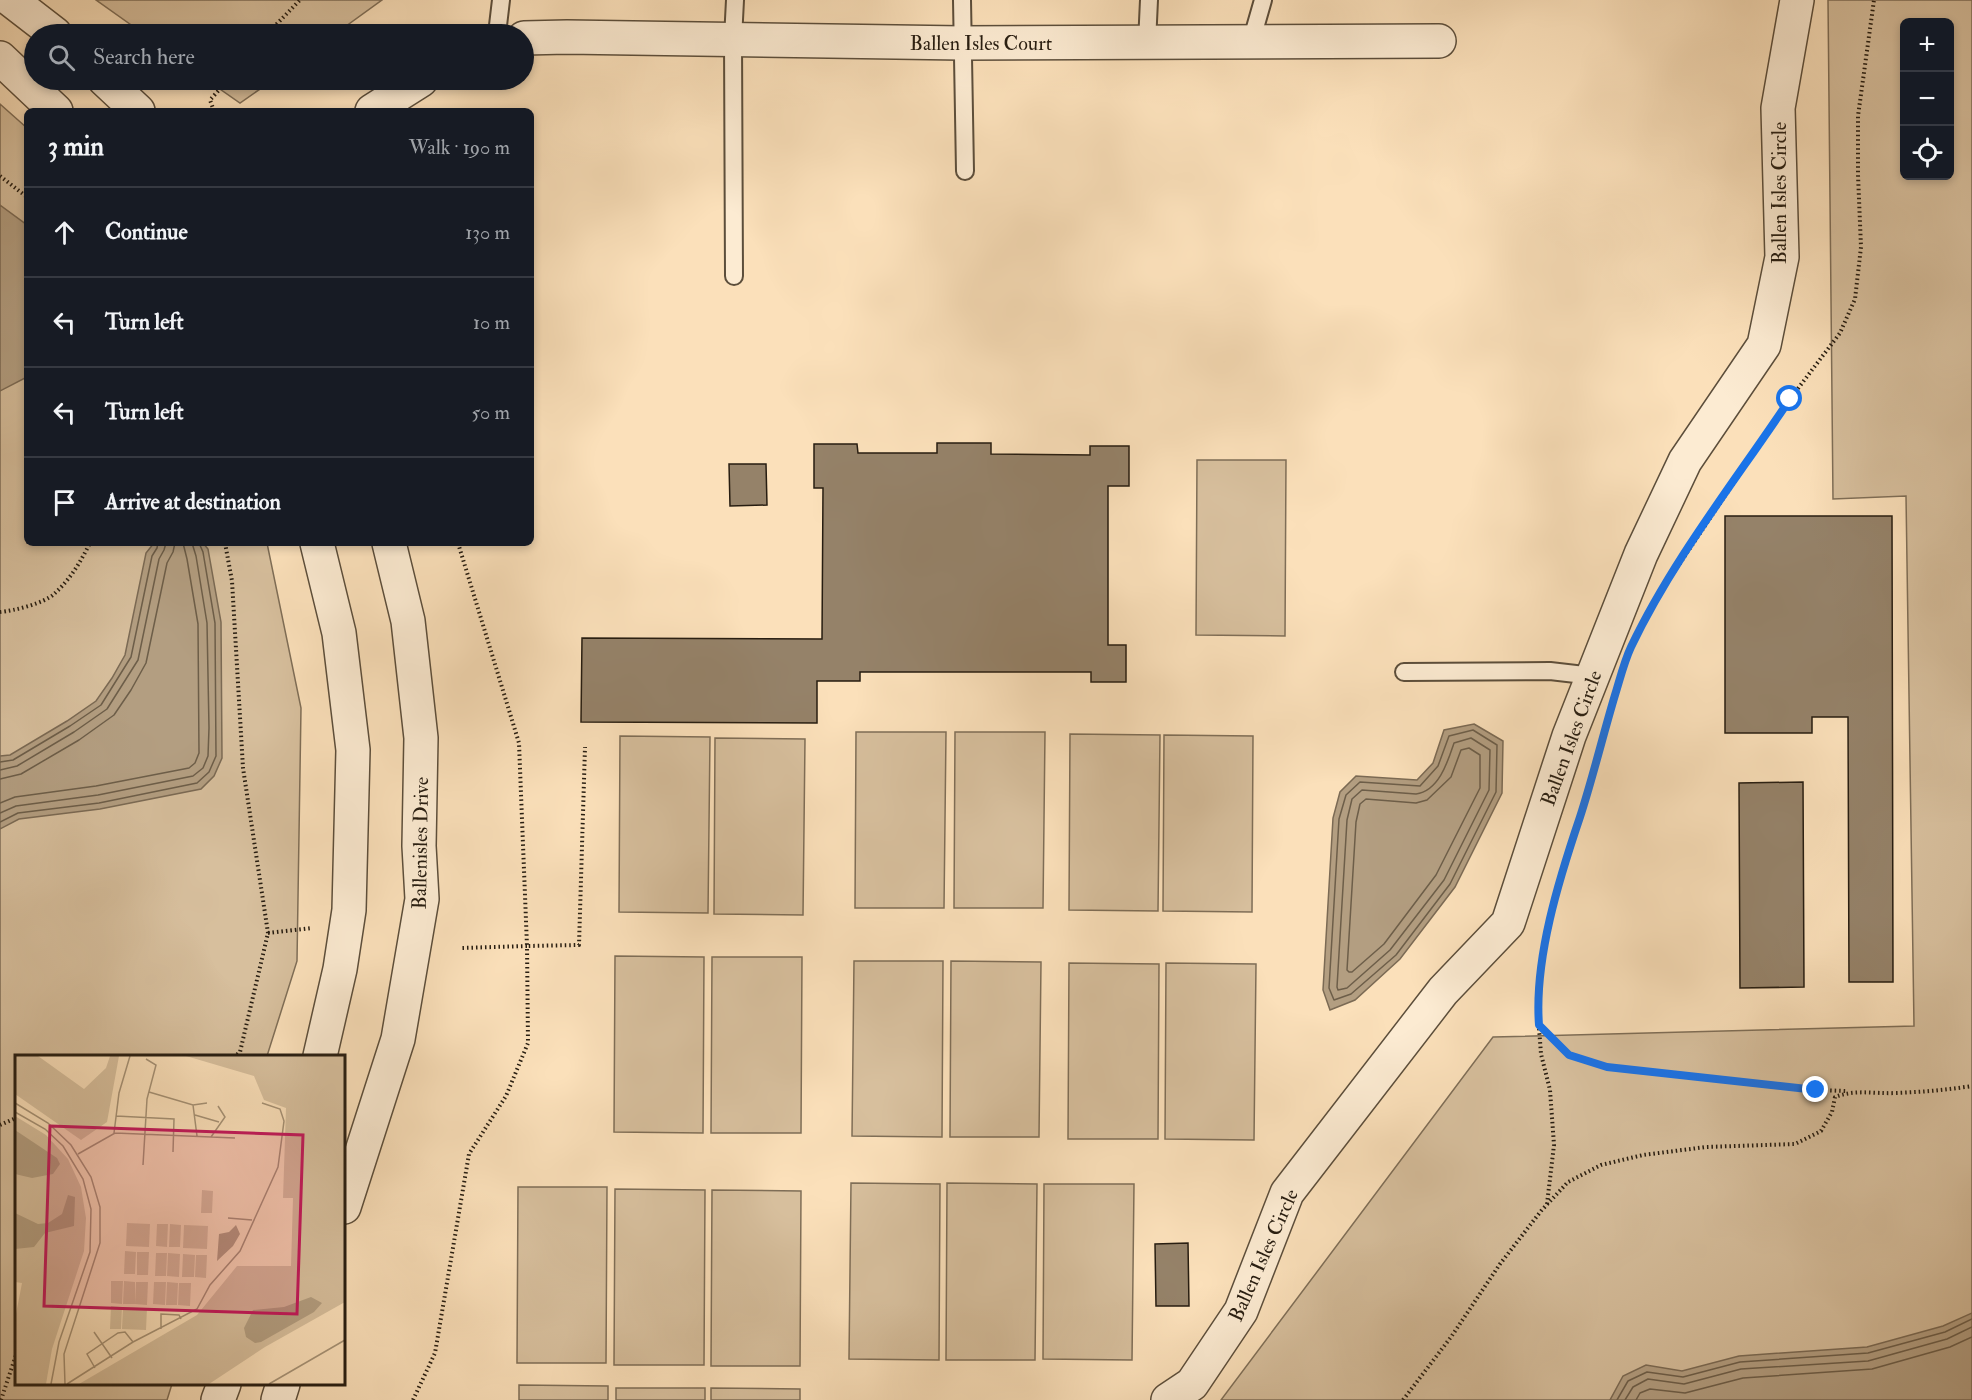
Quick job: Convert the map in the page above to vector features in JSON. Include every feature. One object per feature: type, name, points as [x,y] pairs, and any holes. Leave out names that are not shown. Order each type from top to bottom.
[{"type":"street","points":[[11,0],[42,24]]},
{"type":"street","name":"Ballen Isles Circle","points":[[1168,1400],[1192,1384],[1241,1311],[1287,1193],[1443,991],[1508,923],[1569,736],[1641,554],[1685,461],[1764,345],[1782,257],[1778,108],[1797,0]]},
{"type":"street","name":"Ballen Isles Court","points":[[534,38],[962,43],[1439,41]]},
{"type":"street","points":[[0,58],[24,81]]},
{"type":"street","points":[[34,90],[53,108]]},
{"type":"street","points":[[116,90],[135,108]]},
{"type":"street","points":[[377,108],[405,90]]},
{"type":"street","points":[[318,546],[339,633],[353,750],[348,910],[340,969],[320,1055]]},
{"type":"street","name":"Ballenisles Drive","points":[[345,1204],[398,1039],[422,899],[419,846],[421,738],[408,621],[390,546]]},
{"type":"street","points":[[218,1400],[223,1385]]},
{"type":"street","points":[[278,1400],[283,1385]]},
{"type":"lane","points":[[498,24],[501,0]]},
{"type":"lane","points":[[734,276],[733,39],[735,0]]},
{"type":"lane","points":[[962,0],[965,171]]},
{"type":"lane","points":[[1148,43],[1149,0]]},
{"type":"lane","points":[[1251,42],[1263,0]]},
{"type":"lane","points":[[1404,672],[1550,671],[1593,676]]},
{"type":"path","points":[[277,24],[300,0]]},
{"type":"path","points":[[1672,575],[1790,399],[1840,333],[1855,299],[1861,247],[1858,116],[1874,0]]},
{"type":"path","points":[[213,108],[210,100],[219,90]]},
{"type":"path","points":[[0,176],[24,195]]},
{"type":"path","points":[[0,612],[15,611],[53,596],[80,563],[88,546]]},
{"type":"path","points":[[226,546],[232,581],[243,768],[268,933],[240,1052],[236,1055]]},
{"type":"path","points":[[413,1400],[435,1353],[470,1154],[506,1096],[528,1043],[527,946],[519,743],[459,546]]},
{"type":"path","points":[[461,948],[579,945],[585,747]]},
{"type":"path","points":[[1547,1204],[1554,1145],[1550,1090],[1541,1054],[1537,1002],[1549,922],[1558,888]]},
{"type":"path","points":[[268,933],[316,927]]},
{"type":"path","points":[[1539,1025],[1569,1055],[1607,1067],[1850,1092],[1936,1092],[1972,1086]]},
{"type":"path","points":[[1403,1400],[1451,1337],[1500,1264],[1547,1204],[1568,1182],[1601,1165],[1643,1155],[1706,1147],[1795,1144],[1821,1131],[1832,1112],[1835,1097],[1850,1092]]},
{"type":"path","points":[[0,1125],[15,1118]]},
{"type":"path","points":[[2,1400],[15,1358]]},
{"type":"shaded area","points":[[96,0],[382,0],[349,24],[130,24]]},
{"type":"shaded area","points":[[1828,0],[1972,0],[1972,1400],[1221,1400],[1493,1037],[1914,1026],[1906,496],[1833,499]]},
{"type":"shaded area","points":[[221,90],[259,90],[240,103]]},
{"type":"shaded area","points":[[0,104],[24,125],[24,546],[268,546],[301,708],[297,961],[267,1055],[15,1055],[15,1385],[172,1385],[167,1400],[0,1400]]},
{"type":"shaded area","points":[[1197,460],[1286,460],[1285,636],[1196,635]]},
{"type":"shaded area","points":[[856,732],[946,732],[944,908],[855,908]]},
{"type":"shaded area","points":[[955,732],[1045,732],[1043,908],[954,908]]},
{"type":"shaded area","points":[[1070,734],[1160,735],[1158,911],[1069,910]]},
{"type":"shaded area","points":[[1164,735],[1253,736],[1252,912],[1163,911]]},
{"type":"shaded area","points":[[620,736],[710,737],[708,913],[619,912]]},
{"type":"shaded area","points":[[715,738],[805,739],[803,915],[714,914]]},
{"type":"shaded area","points":[[615,956],[704,957],[703,1133],[614,1132]]},
{"type":"shaded area","points":[[712,957],[802,957],[801,1133],[711,1133]]},
{"type":"shaded area","points":[[854,961],[943,961],[942,1137],[852,1136]]},
{"type":"shaded area","points":[[951,961],[1041,962],[1039,1137],[950,1137]]},
{"type":"shaded area","points":[[1069,963],[1159,964],[1158,1139],[1068,1139]]},
{"type":"shaded area","points":[[1166,963],[1256,964],[1254,1140],[1165,1139]]},
{"type":"shaded area","points":[[851,1183],[940,1184],[939,1360],[849,1359]]},
{"type":"shaded area","points":[[947,1183],[1037,1184],[1035,1360],[946,1360]]},
{"type":"shaded area","points":[[1044,1184],[1134,1184],[1132,1360],[1043,1359]]},
{"type":"shaded area","points":[[518,1187],[607,1187],[606,1363],[517,1363]]},
{"type":"shaded area","points":[[615,1189],[705,1190],[704,1365],[614,1365]]},
{"type":"shaded area","points":[[712,1190],[801,1191],[800,1366],[711,1366]]},
{"type":"shaded area","points":[[519,1385],[608,1386],[608,1400],[519,1400]]},
{"type":"shaded area","points":[[616,1388],[705,1388],[705,1400],[616,1400]]},
{"type":"shaded area","points":[[711,1388],[800,1389],[800,1400],[711,1400]]},
{"type":"water","points":[[0,205],[24,223],[24,379],[0,391]]},
{"type":"water","points":[[152,546],[206,546],[208,549],[221,622],[222,758],[214,776],[201,789],[100,809],[19,819],[0,829],[0,756],[10,755],[96,701],[125,655],[146,553]]},
{"type":"water","points":[[1474,724],[1503,741],[1502,793],[1455,887],[1400,959],[1355,1000],[1330,1010],[1323,990],[1333,818],[1340,792],[1356,776],[1417,780],[1433,763],[1444,730]]},
{"type":"water","points":[[1972,1313],[1972,1400],[1610,1400],[1623,1376],[1646,1365],[1682,1371],[1739,1356],[1867,1347],[1943,1326]]},
{"type":"building","points":[[937,443],[991,443],[991,454],[1090,455],[1090,446],[1129,446],[1129,486],[1108,486],[1108,645],[1126,645],[1126,682],[1091,682],[1091,672],[860,672],[860,681],[817,681],[817,723],[581,722],[582,638],[822,639],[823,488],[814,488],[814,444],[857,444],[858,453],[937,453]]},
{"type":"building","points":[[729,464],[766,464],[767,505],[730,506]]},
{"type":"building","points":[[1725,516],[1892,516],[1893,982],[1849,982],[1848,717],[1812,717],[1812,733],[1725,733]]},
{"type":"building","points":[[1803,782],[1804,987],[1740,988],[1739,783]]},
{"type":"building","points":[[1188,1243],[1189,1306],[1156,1306],[1155,1244]]},
{"type":"route","points":[[1790,399],[1695,538],[1629,649],[1590,786],[1567,854],[1549,922],[1537,1002],[1539,1025],[1569,1055],[1607,1067],[1816,1090]]}]
